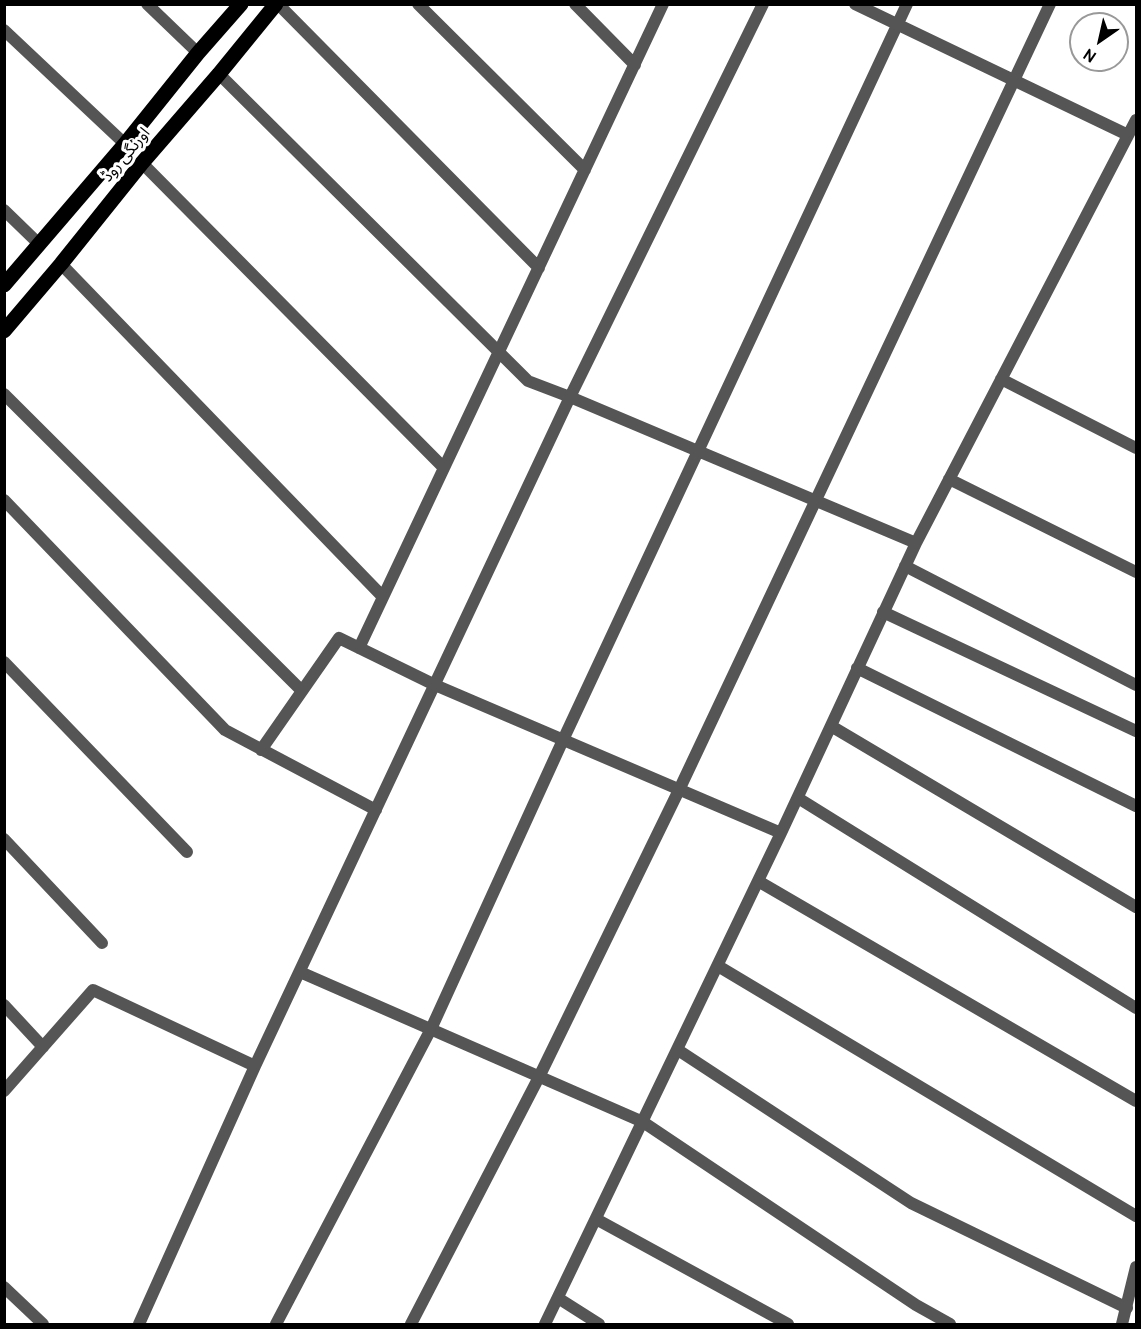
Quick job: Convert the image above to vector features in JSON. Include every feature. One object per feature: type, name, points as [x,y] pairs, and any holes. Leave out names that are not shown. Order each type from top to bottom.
[{"type":"main road","name":"اورنگی روڈ","points":[[4,285],[241,4]]},
{"type":"main road","name":"اورنگی روڈ","points":[[4,331],[277,4]]},
{"type":"street","points":[[147,4],[198,53]]},
{"type":"street","points":[[277,4],[539,268]]},
{"type":"street","points":[[418,4],[585,170]]},
{"type":"street","points":[[575,4],[635,65]]},
{"type":"street","points":[[359,648],[663,4]]},
{"type":"street","points":[[140,1324],[255,1066],[570,397],[763,4]]},
{"type":"street","points":[[855,4],[1128,135]]},
{"type":"street","points":[[276,1324],[430,1029],[907,4]]},
{"type":"street","points":[[411,1324],[539,1077],[679,790],[1050,4]]},
{"type":"street","points":[[4,30],[125,144]]},
{"type":"street","points":[[219,74],[528,381],[916,543]]},
{"type":"street","points":[[545,1324],[798,798],[916,543],[1137,120]]},
{"type":"street","points":[[142,163],[444,468]]},
{"type":"street","points":[[4,210],[39,244]]},
{"type":"street","points":[[61,264],[383,597]]},
{"type":"street","points":[[1001,379],[1137,448]]},
{"type":"street","points":[[4,394],[302,691]]},
{"type":"street","points":[[949,479],[1137,572]]},
{"type":"street","points":[[4,500],[225,730],[376,810]]},
{"type":"street","points":[[905,566],[1137,685]]},
{"type":"street","points":[[883,612],[1137,731]]},
{"type":"street","points":[[261,750],[339,638],[435,685],[781,833]]},
{"type":"street","points":[[4,662],[187,852]]},
{"type":"street","points":[[857,668],[1137,806]]},
{"type":"street","points":[[831,726],[1137,907]]},
{"type":"street","points":[[798,798],[1137,1008]]},
{"type":"street","points":[[4,839],[102,943]]},
{"type":"street","points":[[758,881],[1137,1101]]},
{"type":"street","points":[[718,966],[1137,1216]]},
{"type":"street","points":[[300,972],[643,1122],[916,1305],[950,1324]]},
{"type":"street","points":[[4,1091],[93,990],[255,1066]]},
{"type":"street","points":[[4,1005],[43,1047]]},
{"type":"street","points":[[678,1050],[911,1203],[1127,1308]]},
{"type":"street","points":[[596,1219],[788,1324]]},
{"type":"street","points":[[1122,1324],[1137,1267]]},
{"type":"street","points":[[4,1287],[43,1324]]},
{"type":"street","points":[[558,1298],[599,1324]]}]
